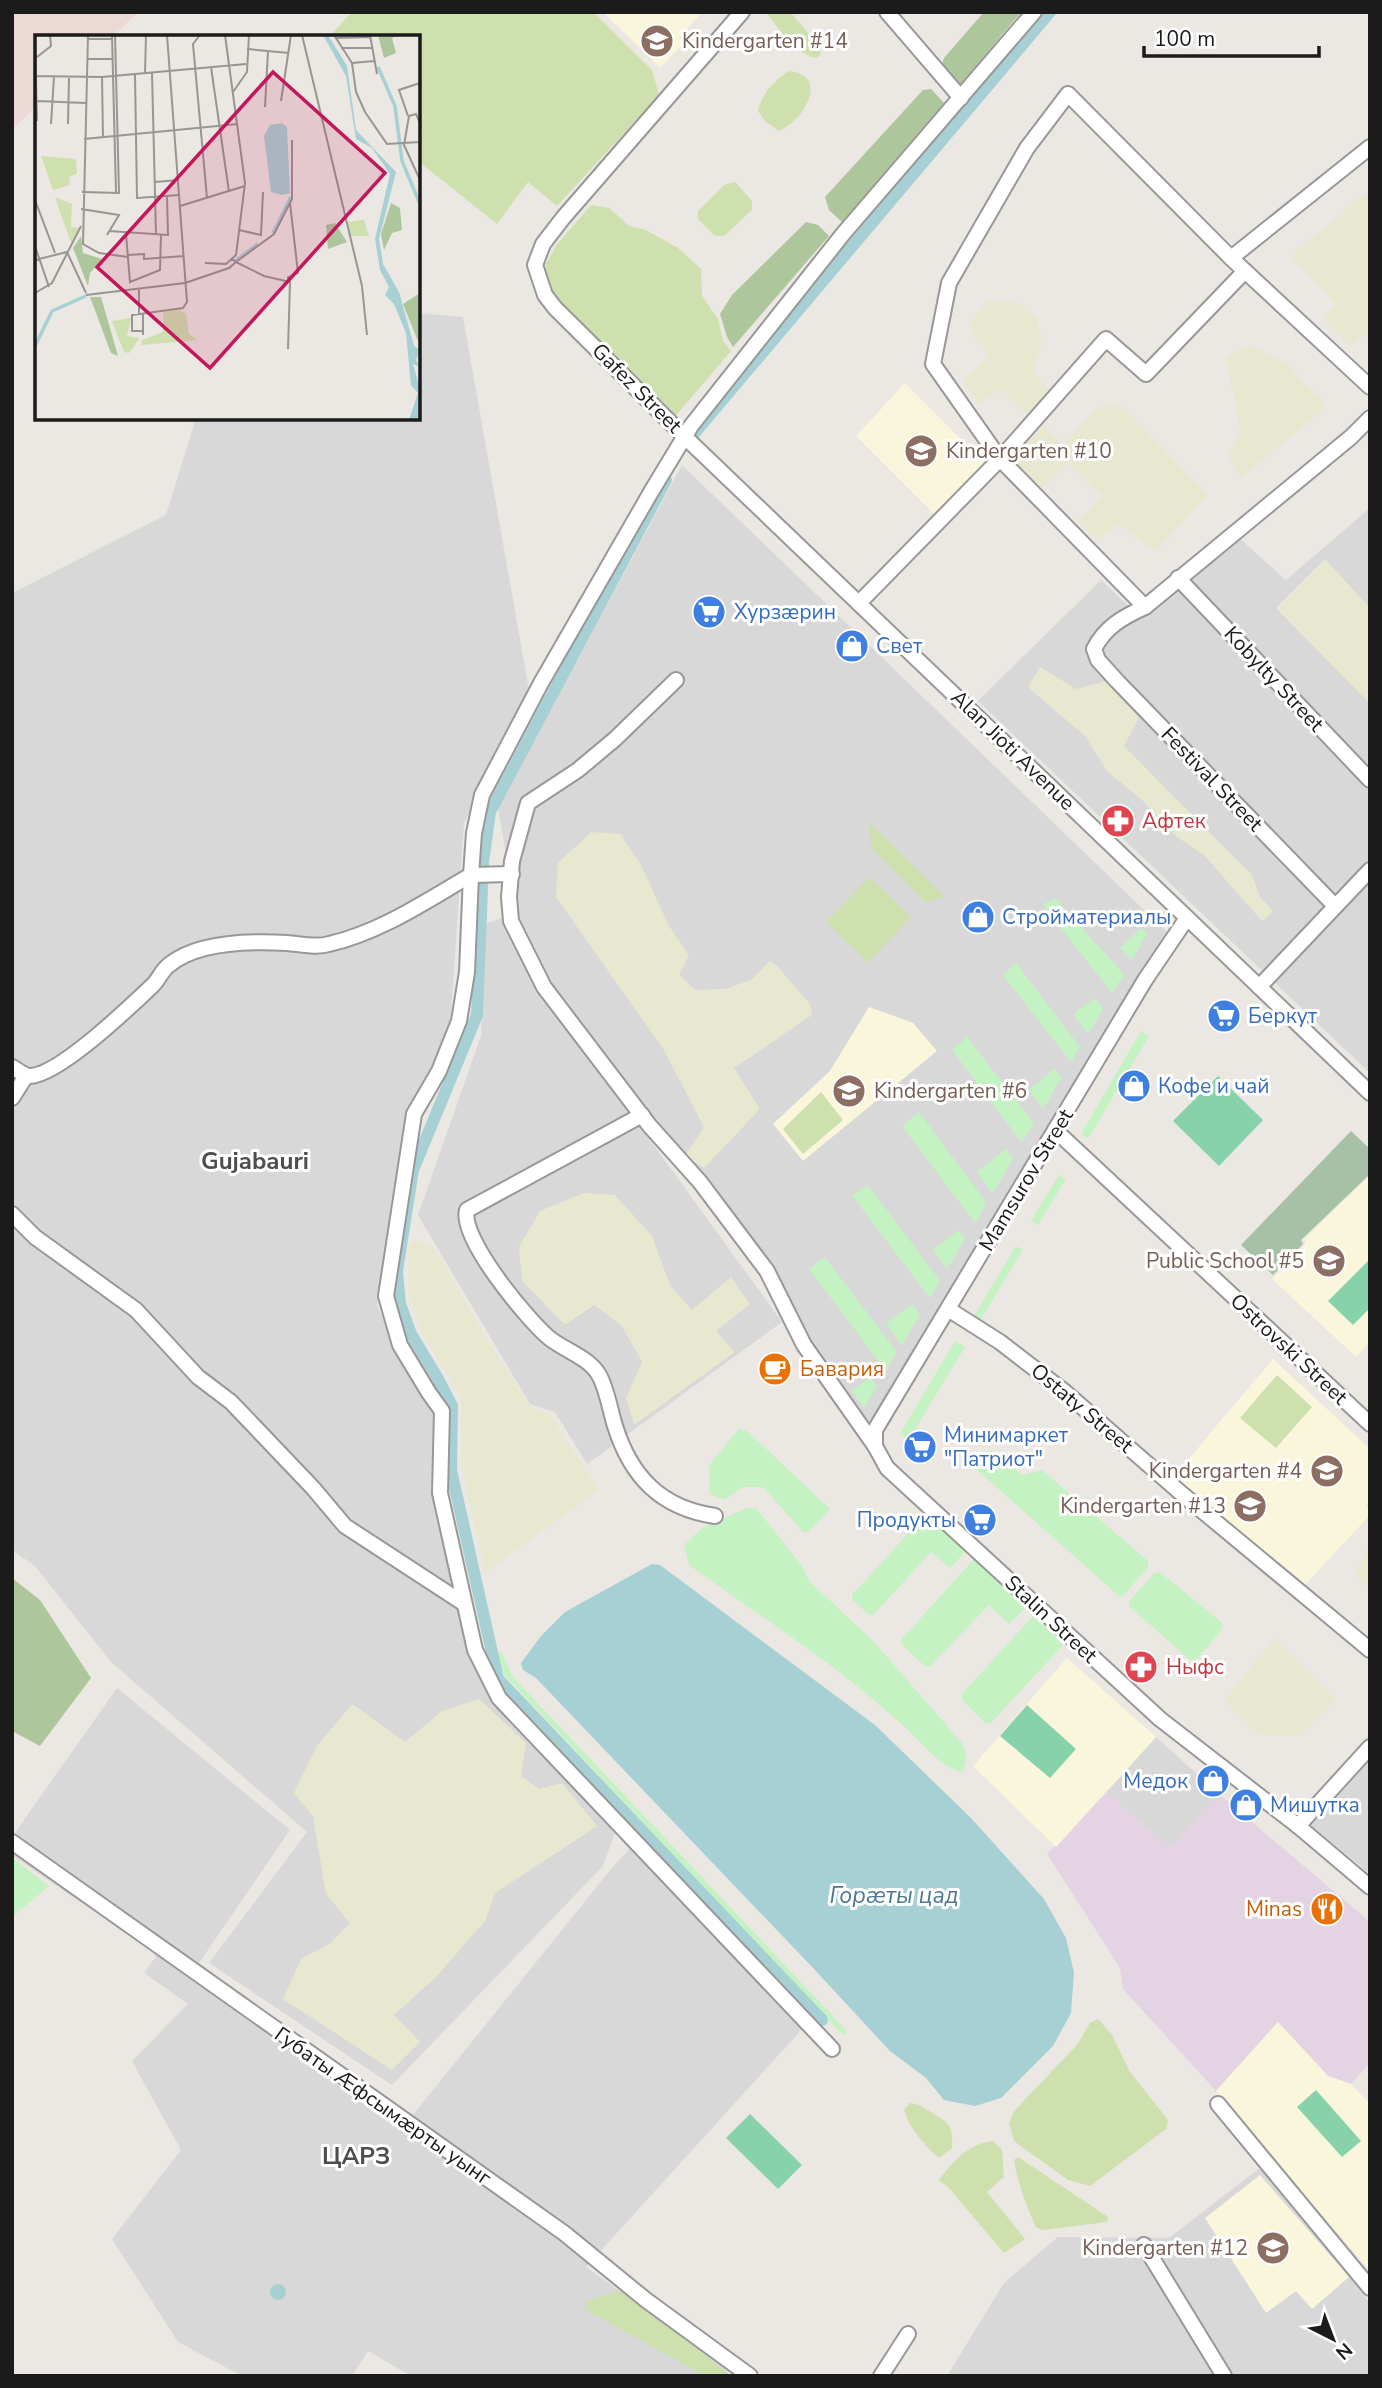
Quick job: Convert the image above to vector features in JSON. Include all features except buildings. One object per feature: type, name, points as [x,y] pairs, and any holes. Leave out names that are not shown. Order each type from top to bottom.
[{"type":"street","name":"Gafez Street","points":[[742,12],[563,218],[543,244],[535,265],[545,295],[555,308],[685,437],[843,234],[1034,12]]},
{"type":"street","points":[[887,12],[961,98]]},
{"type":"street","points":[[1370,387],[1231,258],[1068,94],[1027,148],[949,283],[933,364],[1000,459],[1145,607],[1351,437],[1370,418]]},
{"type":"street","points":[[1231,258],[1370,147]]},
{"type":"street","points":[[859,603],[1000,459],[1106,339],[1146,374],[1245,271]]},
{"type":"street","points":[[685,437],[541,683],[482,795],[474,833],[467,972],[459,1021],[439,1071],[414,1114],[386,1296],[400,1345],[442,1411],[440,1493],[475,1650],[499,1698],[832,2049]]},
{"type":"street","name":"Alan Jioti Avenue","points":[[685,437],[1370,1093]]},
{"type":"street","name":"Kobylty Street","points":[[1178,578],[1370,780]]},
{"type":"street","name":"Festival Street","points":[[1145,607],[1121,617],[1100,638],[1094,649],[1098,660],[1335,905]]},
{"type":"street","name":"Stalin Street","points":[[676,680],[597,754],[528,803],[508,874],[511,922],[544,986],[642,1115],[700,1182],[767,1271],[804,1345],[875,1446],[887,1468],[1160,1719],[1298,1826],[1370,1887]]},
{"type":"street","points":[[1259,987],[1370,870]]},
{"type":"street","points":[[12,1067],[26,1076],[34,1076],[48,1070],[94,1040],[153,985],[169,965],[192,953],[222,944],[281,943],[326,946],[372,932],[474,874],[508,874]]},
{"type":"street","name":"Mamsurov Street","points":[[875,1446],[875,1430],[1145,980],[1187,918]]},
{"type":"street","points":[[1359,1083],[1370,1070]]},
{"type":"street","points":[[12,1098],[26,1076]]},
{"type":"street","points":[[642,1115],[467,1210],[464,1218],[481,1254],[494,1273],[538,1326],[557,1344],[588,1363],[599,1375],[621,1443],[635,1469],[669,1503],[690,1512],[715,1516]]},
{"type":"street","name":"Ostrovski Street","points":[[1055,1130],[1370,1424]]},
{"type":"street","points":[[12,1214],[35,1237],[136,1310],[198,1377],[232,1402],[345,1526],[463,1603]]},
{"type":"street","name":"Ostaty Street","points":[[948,1309],[1000,1342],[1065,1392],[1370,1650]]},
{"type":"street","points":[[1298,1826],[1370,1747]]},
{"type":"street","name":"Губаты Æфсымæрты уынг","points":[[12,1842],[564,2234],[646,2300],[750,2376]]},
{"type":"street","points":[[1218,2104],[1370,2288]]},
{"type":"street","points":[[1144,2245],[1224,2376]]},
{"type":"street","points":[[881,2376],[908,2334]]},
{"type":"shaded area","points":[[12,12],[138,12],[114,35],[35,35],[35,108],[12,129]]},
{"type":"shaded area","name":"Kindergarten #14","points":[[603,12],[702,12],[679,38],[684,43],[660,68]]},
{"type":"shaded area","points":[[420,313],[463,317],[530,696],[464,823],[450,1027],[405,1120],[377,1305],[402,1360],[437,1413],[436,1493],[475,1660],[616,1830],[603,1866],[392,2085],[209,1963],[307,1832],[111,1662],[35,1566],[12,1550],[12,593],[166,515],[195,420],[420,420]]},
{"type":"shaded area","name":"Kindergarten #10","points":[[905,383],[987,465],[936,516],[856,436]]},
{"type":"shaded area","points":[[682,465],[1168,933],[871,1425],[689,1181],[543,975],[519,927],[498,808]],"holes":[[[869,1007],[913,1023],[773,1125],[830,1071]]]},
{"type":"shaded area","points":[[1370,508],[1370,1073],[978,701],[1101,580],[1136,613],[1238,537],[1286,580]]},
{"type":"shaded area","points":[[504,917],[544,994],[782,1322],[587,1464],[555,1412],[530,1404],[418,1215],[481,1036],[485,924]]},
{"type":"shaded area","name":"Kindergarten #6","points":[[869,1007],[913,1023],[937,1051],[803,1161],[773,1124],[830,1071]]},
{"type":"shaded area","name":"Public School #5","points":[[1370,1175],[1370,1342],[1356,1357],[1272,1279],[1306,1243],[1304,1239]]},
{"type":"shaded area","points":[[1273,1359],[1370,1449],[1370,1500],[1365,1505],[1370,1510],[1370,1515],[1301,1589],[1170,1481]]},
{"type":"shaded area","points":[[1067,1658],[1156,1737],[1056,1847],[973,1766]]},
{"type":"shaded area","points":[[117,1688],[290,1830],[190,1976],[400,2131],[632,1846],[803,2028],[586,2267],[727,2368],[725,2376],[411,2376],[368,2351],[352,2376],[242,2376],[178,2342],[112,2239],[181,2150],[132,2061],[188,2004],[144,1973],[157,1955],[12,1855],[12,1837]]},
{"type":"shaded area","points":[[1156,1737],[1220,1795],[1170,1848],[1107,1792]]},
{"type":"shaded area","points":[[1370,1761],[1370,1874],[1311,1825]]},
{"type":"shaded area","points":[[1107,1792],[1170,1848],[1220,1795],[1370,1922],[1370,2063],[1351,2084],[1328,2076],[1278,2022],[1216,2091],[1123,1989],[1120,1968],[1047,1854]]},
{"type":"shaded area","points":[[1278,2022],[1328,2076],[1351,2084],[1370,2104],[1370,2271],[1216,2091]]},
{"type":"shaded area","points":[[1261,2167],[1370,2303],[1370,2376],[947,2376],[1004,2283],[1058,2237],[1169,2238]]},
{"type":"shaded area","name":"Kindergarten #12","points":[[1260,2175],[1349,2277],[1312,2309],[1296,2291],[1266,2313],[1205,2218]]},
{"type":"green space","points":[[352,12],[593,12],[652,70],[659,95],[557,206],[528,182],[497,224],[420,163],[420,35],[331,35]]},
{"type":"green space","points":[[766,12],[790,12],[818,44],[821,54],[817,58],[802,52],[788,40]]},
{"type":"green space","points":[[984,12],[1021,12],[955,91],[939,74],[944,58]]},
{"type":"green space","points":[[789,71],[802,75],[809,81],[811,90],[804,109],[797,118],[779,131],[765,121],[758,111],[769,88]]},
{"type":"green space","points":[[931,89],[944,103],[842,222],[829,210],[825,197],[923,90]]},
{"type":"green space","points":[[735,182],[752,201],[752,210],[724,236],[715,236],[698,219],[698,211],[724,185]]},
{"type":"green space","points":[[1370,190],[1370,331],[1350,346],[1324,319],[1336,304],[1291,256]]},
{"type":"green space","points":[[591,205],[609,208],[629,226],[646,230],[678,248],[701,269],[702,296],[718,319],[723,341],[731,351],[672,420],[550,311],[542,271],[556,246]]},
{"type":"green space","points":[[806,222],[818,225],[829,236],[733,347],[720,314],[732,295]]},
{"type":"green space","points":[[988,301],[1016,302],[1037,318],[1042,345],[1032,370],[1048,389],[1029,418],[1001,388],[978,404],[963,382],[988,355],[968,327]]},
{"type":"green space","points":[[1251,346],[1286,363],[1304,384],[1321,398],[1324,409],[1241,478],[1228,456],[1241,432],[1226,356]]},
{"type":"green space","points":[[1121,406],[1208,495],[1155,551],[1119,524],[1097,539],[1078,522],[1102,496],[1068,463],[1042,488],[1012,458],[1045,426],[1062,446],[1097,407]]},
{"type":"green space","points":[[1325,559],[1370,608],[1370,704],[1276,608]]},
{"type":"green space","points":[[1040,667],[1076,689],[1106,681],[1139,718],[1124,746],[1252,875],[1260,897],[1273,911],[1262,921],[1204,855],[1177,837],[1141,799],[1107,771],[1085,736],[1028,687]]},
{"type":"green space","points":[[870,823],[945,897],[926,902],[871,848]]},
{"type":"green space","points":[[591,832],[620,834],[640,863],[669,926],[689,955],[679,975],[696,990],[725,989],[751,980],[770,961],[810,1004],[812,1015],[734,1068],[760,1109],[704,1168],[685,1156],[704,1127],[664,1050],[556,897],[558,863]]},
{"type":"green space","points":[[869,877],[911,917],[868,963],[826,922]]},
{"type":"green space","points":[[1054,898],[1124,974],[1112,993],[1043,905]]},
{"type":"green space","points":[[1141,928],[1147,934],[1132,960],[1120,948]]},
{"type":"green space","points":[[1016,963],[1080,1047],[1071,1062],[1003,975]]},
{"type":"green space","points":[[1095,998],[1103,1009],[1088,1034],[1073,1014]]},
{"type":"green space","points":[[1141,1031],[1149,1036],[1088,1139],[1081,1134]]},
{"type":"green space","points":[[967,1037],[1034,1123],[1022,1143],[952,1050]]},
{"type":"green space","points":[[1054,1069],[1062,1077],[1043,1109],[1029,1090]]},
{"type":"green space","points":[[1218,1076],[1263,1120],[1219,1166],[1173,1121]]},
{"type":"green space","points":[[821,1092],[843,1120],[803,1154],[783,1129]]},
{"type":"green space","points":[[919,1112],[987,1203],[975,1223],[902,1126]]},
{"type":"green space","points":[[1351,1131],[1370,1149],[1370,1174],[1301,1240],[1303,1244],[1273,1275],[1241,1245]]},
{"type":"green space","points":[[1006,1149],[1013,1159],[992,1194],[977,1172]]},
{"type":"green space","points":[[1059,1175],[1066,1179],[1038,1225],[1031,1221]]},
{"type":"green space","points":[[868,1185],[940,1281],[930,1298],[852,1196]]},
{"type":"green space","points":[[584,1193],[615,1195],[652,1236],[670,1285],[692,1310],[731,1277],[750,1304],[716,1331],[735,1352],[634,1425],[626,1398],[642,1362],[622,1326],[594,1305],[565,1325],[522,1281],[519,1247],[540,1211]]},
{"type":"green space","points":[[958,1230],[965,1239],[947,1269],[933,1250]]},
{"type":"green space","points":[[415,1240],[434,1247],[486,1338],[530,1406],[550,1415],[599,1490],[485,1572],[461,1464],[461,1397],[422,1333],[408,1292],[409,1246]]},
{"type":"green space","points":[[1016,1246],[1023,1250],[980,1320],[974,1316]]},
{"type":"green space","points":[[825,1257],[897,1352],[886,1371],[809,1269]]},
{"type":"green space","points":[[1370,1259],[1370,1308],[1353,1325],[1328,1301]]},
{"type":"green space","points":[[912,1304],[920,1315],[902,1345],[886,1324]]},
{"type":"green space","points":[[955,1341],[965,1347],[909,1439],[900,1434]]},
{"type":"green space","points":[[1277,1375],[1312,1407],[1276,1448],[1240,1418]]},
{"type":"green space","points":[[870,1377],[877,1386],[864,1408],[852,1391]]},
{"type":"green space","points":[[739,1429],[747,1431],[830,1509],[808,1532],[803,1532],[763,1487],[742,1487],[725,1500],[710,1494],[709,1465]]},
{"type":"green space","points":[[986,1451],[992,1451],[1023,1475],[1042,1470],[1148,1561],[1148,1567],[1123,1596],[1119,1596],[976,1469]]},
{"type":"green space","points":[[747,1508],[756,1508],[802,1566],[809,1581],[873,1641],[962,1743],[967,1758],[963,1772],[940,1761],[883,1707],[689,1565],[684,1545],[702,1528]]},
{"type":"green space","points":[[926,1514],[965,1552],[950,1568],[931,1552],[873,1615],[869,1615],[852,1599],[852,1595]]},
{"type":"green space","points":[[1370,1544],[1370,1588],[1355,1576]]},
{"type":"green space","points":[[974,1559],[1025,1608],[1009,1624],[989,1605],[926,1667],[902,1645],[902,1639]]},
{"type":"green space","points":[[1160,1572],[1222,1623],[1223,1628],[1197,1659],[1191,1661],[1129,1606],[1129,1602],[1154,1573]]},
{"type":"green space","points":[[12,1578],[40,1600],[91,1678],[40,1746],[12,1731]]},
{"type":"green space","points":[[1034,1615],[1063,1645],[990,1724],[985,1723],[962,1700],[962,1694]]},
{"type":"green space","points":[[1275,1638],[1336,1699],[1300,1736],[1257,1734],[1224,1701]]},
{"type":"green space","points":[[501,1651],[513,1677],[846,2030],[846,2034],[842,2034],[507,1678],[501,1669],[497,1653]]},
{"type":"green space","points":[[479,1699],[526,1743],[521,1776],[539,1789],[562,1783],[597,1826],[495,1893],[485,1921],[436,1977],[394,2015],[420,2042],[392,2070],[283,1999],[301,1959],[331,1943],[350,1923],[326,1894],[313,1816],[294,1793],[317,1746],[352,1704],[405,1742],[442,1711]]},
{"type":"green space","points":[[1027,1705],[1076,1749],[1050,1778],[1000,1736]]},
{"type":"green space","points":[[12,1858],[49,1886],[12,1917]]},
{"type":"green space","points":[[1098,2019],[1112,2035],[1130,2072],[1168,2120],[1166,2129],[1090,2186],[1068,2180],[1014,2141],[1009,2123],[1015,2110],[1077,2045],[1090,2023]]},
{"type":"green space","points":[[1316,2090],[1361,2141],[1342,2157],[1297,2107]]},
{"type":"green space","points":[[910,2103],[923,2107],[951,2129],[952,2148],[939,2158],[910,2124],[904,2110]]},
{"type":"green space","points":[[750,2114],[802,2165],[778,2189],[726,2138]]},
{"type":"green space","points":[[993,2141],[1002,2150],[1004,2177],[987,2192],[1025,2239],[1004,2253],[939,2180],[962,2154]]},
{"type":"green space","points":[[1018,2157],[1108,2217],[1107,2222],[1042,2230],[1036,2227],[1018,2178],[1014,2160]]},
{"type":"green space","points":[[622,2290],[728,2373],[728,2376],[705,2376],[584,2309],[587,2301]]},
{"type":"water","name":"Горӕты цад","points":[[652,1564],[660,1565],[875,1725],[970,1817],[1044,1899],[1066,1938],[1074,1973],[1071,2013],[1053,2046],[1001,2098],[975,2106],[944,2100],[926,2078],[890,2051],[536,1678],[523,1670],[521,1663],[541,1636],[565,1612]]},
{"type":"water","points":[[278,2284],[284,2286],[284,2298],[278,2300],[272,2298],[270,2292],[272,2286]]},
{"type":"waterway","points":[[692,436],[1050,12]]},
{"type":"waterway","points":[[666,480],[490,812],[483,862],[477,1015],[413,1170],[397,1271],[400,1304],[411,1334],[452,1406],[451,1470],[498,1679],[822,2020]]},
{"type":"place","name":"Kindergarten #14","points":[[657,41]]},
{"type":"place","name":"Kindergarten #10","points":[[921,451]]},
{"type":"place","name":"Хурзæрин","points":[[709,612]]},
{"type":"place","name":"Свет","points":[[852,646]]},
{"type":"place","name":"Афтек","points":[[1118,821]]},
{"type":"place","name":"Стройматериалы","points":[[978,917]]},
{"type":"place","name":"Беркут","points":[[1224,1016]]},
{"type":"place","name":"Кофе и чай","points":[[1134,1086]]},
{"type":"place","name":"Kindergarten #6","points":[[849,1091]]},
{"type":"place","name":"Public School #5","points":[[1329,1261]]},
{"type":"place","name":"Бавария","points":[[775,1369]]},
{"type":"place","name":"Минимаркет \"Патриот\"","points":[[920,1447]]},
{"type":"place","name":"Kindergarten #4","points":[[1327,1471]]},
{"type":"place","name":"Kindergarten #13","points":[[1250,1506]]},
{"type":"place","name":"Продукты","points":[[980,1520]]},
{"type":"place","name":"Ныфс","points":[[1141,1667]]},
{"type":"place","name":"Медок","points":[[1213,1781]]},
{"type":"place","name":"Мишутка","points":[[1246,1805]]},
{"type":"place","name":"Minas","points":[[1327,1909]]},
{"type":"place","name":"Kindergarten #12","points":[[1273,2248]]},
{"type":"district","name":"Gujabauri","points":[[255,1161]]},
{"type":"district","name":"ЦАРЗ","points":[[356,2156]]}]
